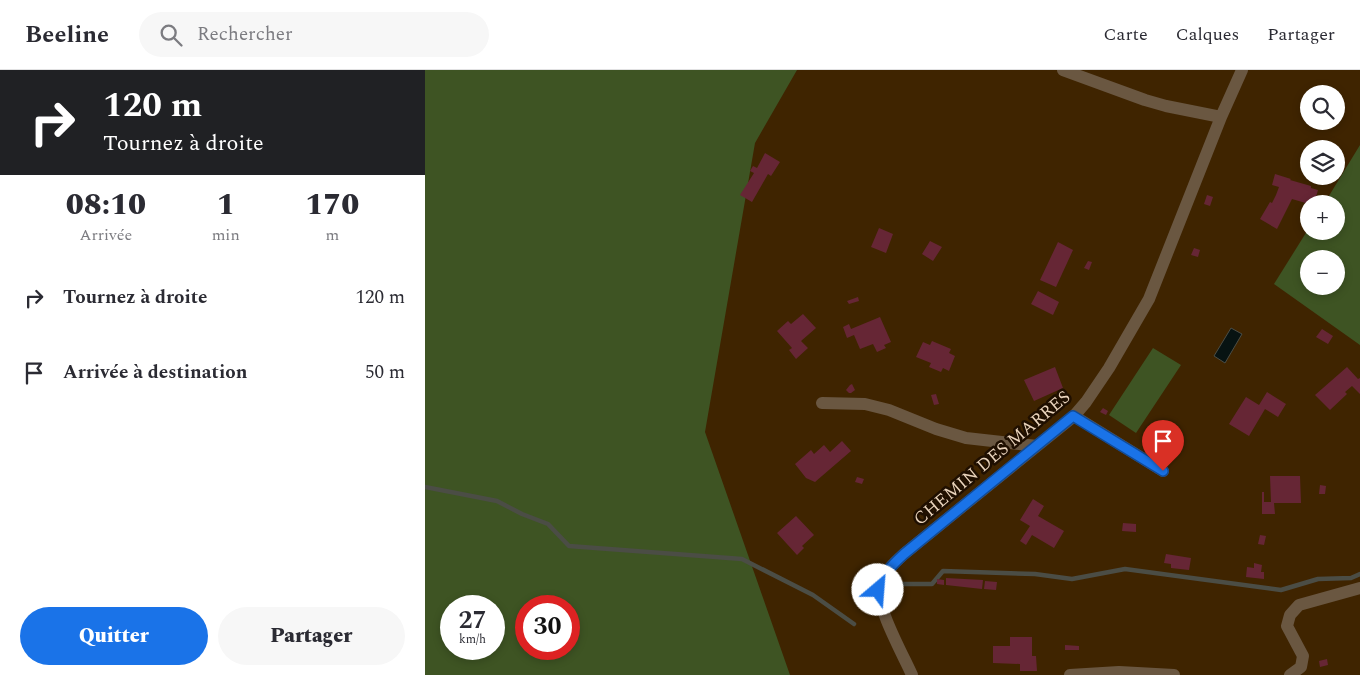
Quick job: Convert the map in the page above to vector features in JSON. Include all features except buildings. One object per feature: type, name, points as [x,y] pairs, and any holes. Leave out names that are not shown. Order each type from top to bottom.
[{"type":"street","points":[[1063,70],[1145,100],[1221,117]]},
{"type":"street","name":"CHEMIN DES MARRES","points":[[912,675],[881,605],[878,590],[880,582],[892,565],[904,554],[1073,416],[1086,402],[1109,368],[1149,299],[1221,117],[1242,70]]},
{"type":"street","points":[[822,403],[865,404],[889,410],[936,429],[966,438],[1037,446]]},
{"type":"street","points":[[1073,416],[1163,471]]},
{"type":"street","points":[[1291,675],[1301,667],[1303,656],[1287,626],[1290,615],[1299,604],[1360,588]]},
{"type":"street","points":[[1070,675],[1119,672],[1174,675]]},
{"type":"green space","points":[[425,70],[797,70],[755,143],[705,432],[790,675],[425,675]]},
{"type":"green space","points":[[1360,145],[1360,345],[1274,284],[1302,240],[1345,240],[1345,195],[1329,195],[1336,185],[1345,185],[1345,170]]},
{"type":"green space","points":[[1153,348],[1181,365],[1136,433],[1109,415]]},
{"type":"shaded area","points":[[1231,328],[1242,334],[1225,363],[1214,356]]},
{"type":"waterway","points":[[425,487],[497,501],[522,514],[548,524],[569,546],[742,559],[813,595],[854,624]]},
{"type":"waterway","points":[[892,584],[932,584],[943,571],[1035,574],[1072,579],[1125,569],[1281,590],[1318,579],[1351,578],[1360,574]]},
{"type":"route","points":[[878,590],[880,582],[892,565],[904,554],[1073,416],[1163,471]]}]
